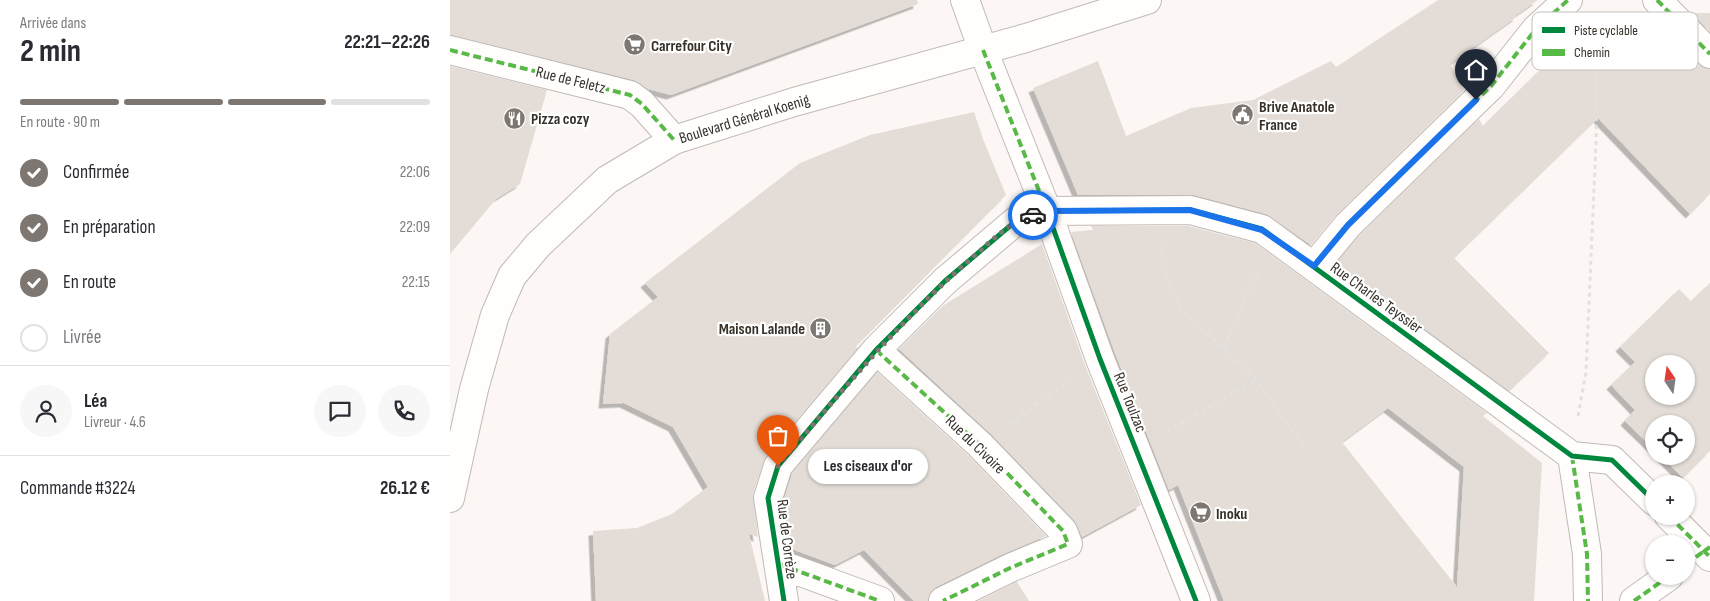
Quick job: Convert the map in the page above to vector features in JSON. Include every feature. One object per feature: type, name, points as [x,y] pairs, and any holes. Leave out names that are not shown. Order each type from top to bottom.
[{"type":"street","name":"Rue Toulzac","points":[[965,0],[1047,211],[1100,359],[1196,601]]},
{"type":"street","name":"Boulevard Général Koenig","points":[[450,498],[474,389],[495,315],[512,276],[538,245],[608,180],[674,140],[794,102],[983,50],[1146,0]]},
{"type":"street","points":[[1555,12],[1568,0]]},
{"type":"street","points":[[1657,0],[1669,12]]},
{"type":"street","points":[[1314,266],[1348,225],[1491,86],[1532,34]]},
{"type":"street","points":[[1698,42],[1710,54]]},
{"type":"street","name":"Rue de Feletz","points":[[450,50],[630,94],[642,104],[674,140]]},
{"type":"street","name":"Rue Charles Teyssier","points":[[1047,211],[1190,210],[1262,230],[1314,266],[1572,456]]},
{"type":"street","name":"Rue de Corrèze","points":[[784,601],[768,498],[778,466],[876,350],[945,281],[1017,220],[1047,211]]},
{"type":"street","name":"Rue du Civoire","points":[[876,350],[980,445],[1063,531],[1068,544],[1010,568],[943,601]]},
{"type":"street","points":[[1588,601],[1587,554],[1572,456],[1612,460],[1645,492]]},
{"type":"street","points":[[1677,525],[1703,555]]},
{"type":"street","points":[[779,564],[880,601]]},
{"type":"street","points":[[1634,601],[1656,585]]},
{"type":"path","points":[[1572,456],[1586,372],[1596,143],[1597,70]]},
{"type":"path","points":[[1162,210],[1160,264],[1181,308],[1224,347],[1256,380],[1306,449]]},
{"type":"path","points":[[1224,347],[1274,238]]},
{"type":"path","points":[[980,445],[1100,359]]},
{"type":"path","points":[[1136,450],[1256,380]]},
{"type":"building","name":"Carrefour City","points":[[450,0],[917,0],[918,4],[671,95],[648,89],[634,80],[450,35]]},
{"type":"building","points":[[1438,0],[1538,0],[1450,64],[1464,90],[1337,214],[1311,245],[1266,214],[1194,195],[1078,195],[1033,88],[1098,61],[1126,136],[1191,108],[1253,100],[1331,61],[1336,67]]},
{"type":"building","points":[[1698,13],[1710,13],[1710,32],[1698,19]]},
{"type":"building","points":[[1698,64],[1710,69],[1710,194],[1690,214],[1598,118],[1454,258],[1549,353],[1509,391],[1336,264],[1359,236],[1479,119],[1483,126],[1540,70],[1698,70]]},
{"type":"building","points":[[450,66],[547,90],[520,184],[496,199],[450,254]]},
{"type":"building","points":[[974,112],[1006,195],[856,346],[858,348],[766,456],[753,494],[758,537],[749,534],[765,601],[596,601],[593,531],[637,528],[672,514],[708,487],[673,427],[624,403],[603,404],[610,334],[658,297],[645,283],[800,163],[870,135]]},
{"type":"building","points":[[1091,226],[1188,226],[1255,243],[1487,413],[1483,416],[1542,463],[1534,601],[1224,601],[1178,485],[1169,490],[1115,353],[1071,232],[1093,230]],"holes":[[[1388,408],[1464,467],[1457,587],[1342,442]]]},
{"type":"building","points":[[1042,244],[1085,365],[1141,505],[1082,537],[1074,520],[991,434],[899,349],[944,305]]},
{"type":"building","points":[[1710,283],[1710,451],[1686,475],[1680,475],[1670,465],[1695,465],[1695,415],[1645,415],[1645,440],[1625,421],[1635,410],[1611,385],[1635,362],[1620,347],[1679,289],[1691,301]]},
{"type":"building","points":[[877,372],[969,456],[1046,536],[1003,554],[936,587],[930,593],[928,601],[914,601],[864,550],[835,565],[792,549],[784,499],[792,474]]},
{"type":"building","points":[[1016,582],[1029,601],[978,601]]},
{"type":"marked path","points":[[1555,12],[1568,0]]},
{"type":"marked path","points":[[1657,0],[1669,12]]},
{"type":"marked path","points":[[1314,266],[1348,225],[1491,86],[1532,34]]},
{"type":"marked path","points":[[1698,42],[1710,54]]},
{"type":"marked path","points":[[450,50],[630,95],[642,104],[674,140]]},
{"type":"marked path","points":[[983,50],[1049,216]]},
{"type":"marked path","points":[[876,350],[980,445],[1063,531],[1068,544],[1010,568],[943,601]]},
{"type":"marked path","points":[[1572,456],[1587,554],[1588,601]]},
{"type":"marked path","points":[[1678,525],[1710,557]]},
{"type":"marked path","points":[[1695,558],[1710,547]]},
{"type":"marked path","points":[[779,564],[880,601]]},
{"type":"marked path","points":[[1634,601],[1656,585]]},
{"type":"cycle path","points":[[784,601],[768,498],[778,466],[876,350],[945,281],[1017,220],[1047,211],[1190,210],[1262,229],[1572,456],[1612,460],[1645,492]]},
{"type":"cycle path","points":[[1047,211],[1100,359],[1196,601]]},
{"type":"way so far","points":[[778,466],[876,350],[945,281],[1017,220],[1033,215]]},
{"type":"place","name":"Carrefour City","points":[[635,45]]},
{"type":"place","name":"Brive Anatole France","points":[[1243,115]]},
{"type":"place","name":"Pizza cozy","points":[[515,118]]},
{"type":"place","name":"Maison Lalande","points":[[821,328]]},
{"type":"place","name":"Les ciseaux d'or","points":[[778,466]]},
{"type":"place","name":"Inoku","points":[[1200,513]]},
{"type":"route","points":[[1033,215],[1047,211],[1190,210],[1262,230],[1314,266],[1348,225],[1476,100]]}]
